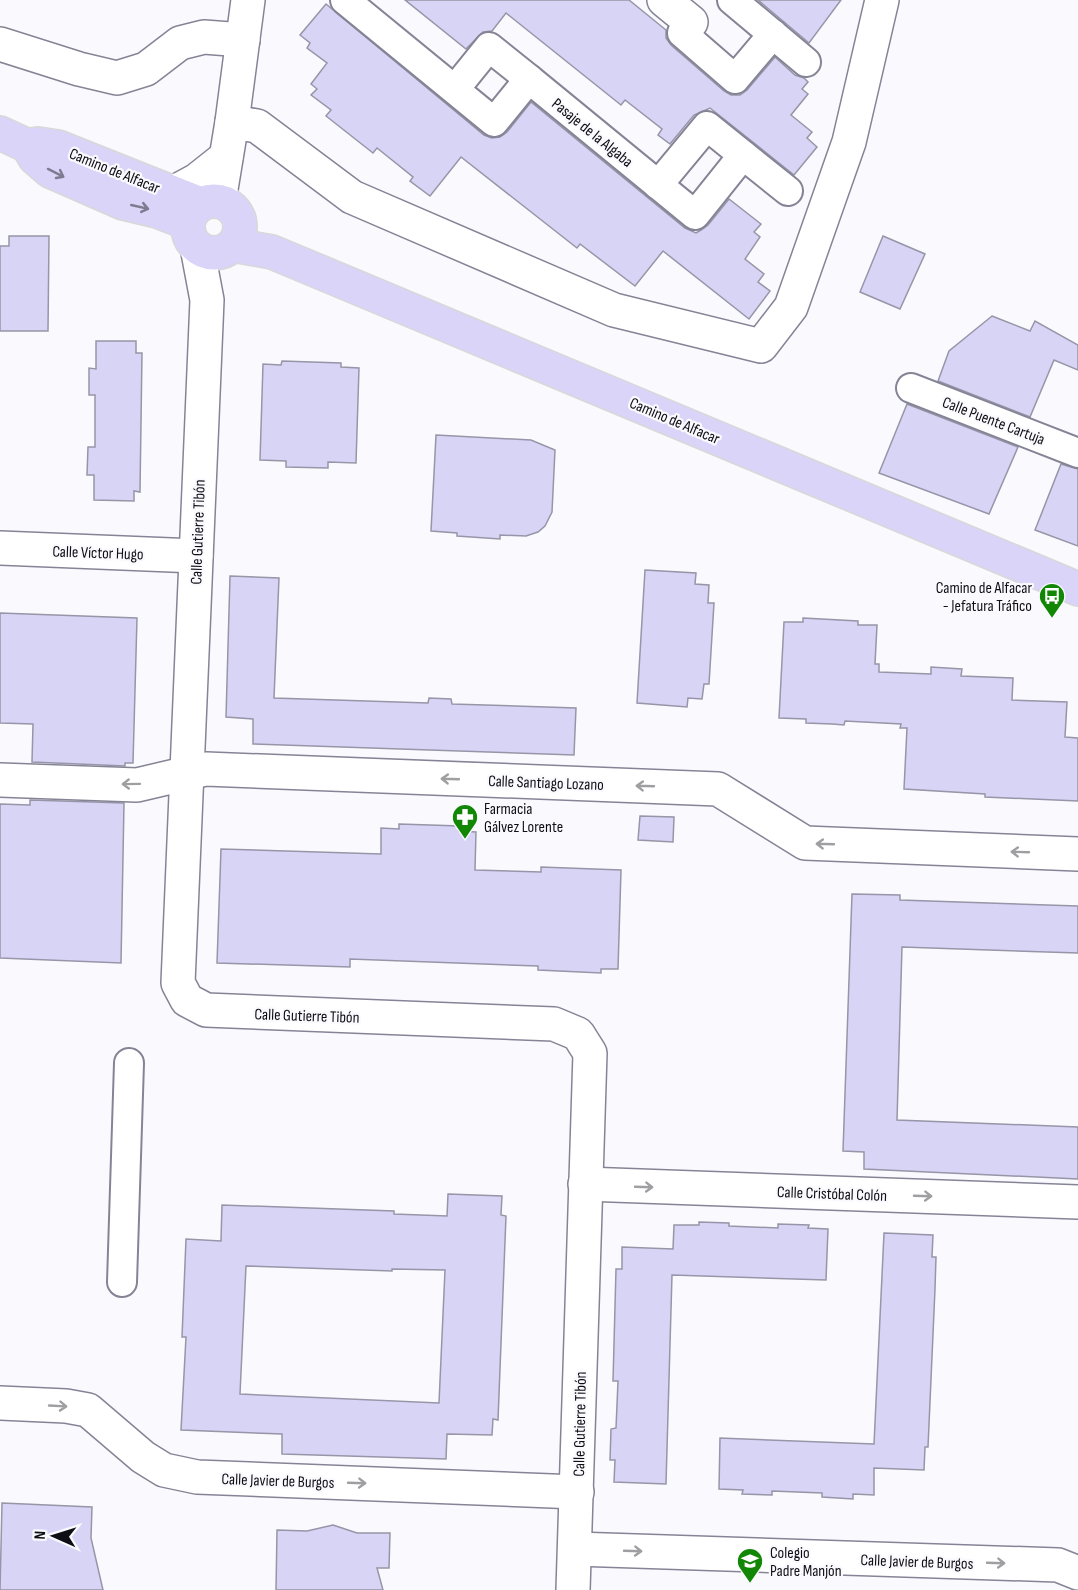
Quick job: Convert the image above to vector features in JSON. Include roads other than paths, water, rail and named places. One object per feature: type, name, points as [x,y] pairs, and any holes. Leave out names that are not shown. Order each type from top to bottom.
[{"type":"main road","name":"Camino de Alfacar","points":[[14,140],[58,147],[272,252],[1078,589]]},
{"type":"street","points":[[210,223],[232,122],[248,0]]},
{"type":"street","points":[[345,0],[494,122],[528,79]]},
{"type":"street","points":[[664,0],[735,79],[773,34]]},
{"type":"street","points":[[732,0],[806,62]]},
{"type":"street","points":[[232,122],[257,126],[352,197],[614,310],[760,346],[791,307],[849,142],[882,0]]},
{"type":"street","points":[[0,44],[79,69],[117,78],[146,69],[180,43],[204,37],[243,40]]},
{"type":"street","name":"Pasaje de la Algaba","points":[[455,89],[489,47],[695,215],[743,155]]},
{"type":"street","points":[[658,185],[707,126],[788,192]]},
{"type":"street","points":[[210,223],[197,180],[226,157]]},
{"type":"street","name":"Calle Gutierre Tibón","points":[[210,223],[178,983],[188,1000],[206,1010],[554,1024],[578,1034],[590,1053],[573,1590]]},
{"type":"street","name":"Calle Puente Cartuja","points":[[911,388],[1078,453]]},
{"type":"street","name":"Calle Víctor Hugo","points":[[0,548],[196,556]]},
{"type":"street","name":"Calle Santiago Lozano","points":[[0,780],[137,785],[207,769],[718,789],[805,843],[1078,854]]},
{"type":"street","points":[[122,1282],[129,1063]]},
{"type":"street","name":"Calle Cristóbal Colón","points":[[585,1185],[1078,1202]]},
{"type":"street","name":"Calle Javier de Burgos","points":[[0,1403],[66,1406],[88,1410],[143,1457],[164,1470],[197,1477],[577,1492]]},
{"type":"street","name":"Calle Javier de Burgos","points":[[575,1549],[1059,1566],[1078,1573]]},
{"type":"place","name":"Camino de Alfacar - Jefatura Tráfico","points":[[1052,619]]},
{"type":"place","name":"Farmacia Gálvez Lorente","points":[[465,840]]},
{"type":"place","name":"Colegio Padre Manjón","points":[[750,1584]]}]
